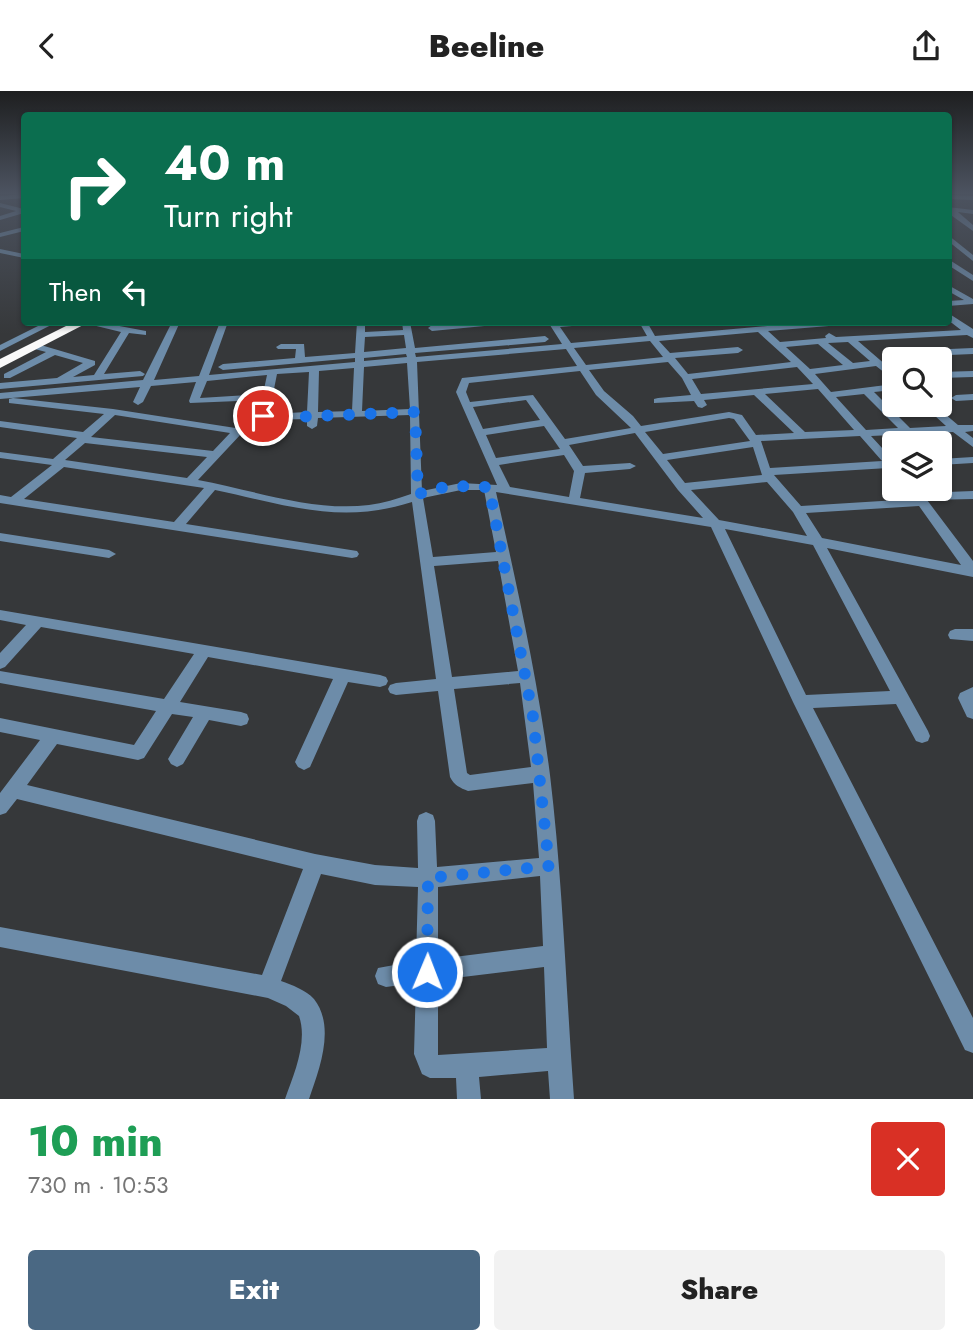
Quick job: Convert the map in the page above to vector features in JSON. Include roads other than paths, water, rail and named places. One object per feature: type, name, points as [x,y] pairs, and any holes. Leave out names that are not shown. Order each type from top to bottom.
[{"type":"highway","points":[[0,355],[57,326]]},
{"type":"highway","points":[[0,363],[76,326]]},
{"type":"street","points":[[952,240],[963,241]]},
{"type":"street","points":[[952,242],[973,258]]},
{"type":"street","points":[[0,251],[21,255]]},
{"type":"street","points":[[952,263],[973,265]]},
{"type":"street","points":[[952,264],[972,278]]},
{"type":"street","points":[[952,289],[973,302],[952,304]]},
{"type":"street","points":[[952,313],[973,310]]},
{"type":"street","points":[[952,317],[970,333],[973,343]]},
{"type":"street","points":[[952,324],[970,333]]},
{"type":"street","points":[[0,348],[45,326]]},
{"type":"street","points":[[105,326],[143,333]]},
{"type":"street","points":[[138,402],[174,326]]},
{"type":"street","points":[[222,326],[194,401],[267,397]]},
{"type":"street","points":[[358,414],[360,326]]},
{"type":"street","points":[[432,328],[447,326]]},
{"type":"street","points":[[471,326],[479,344]]},
{"type":"street","points":[[555,326],[600,393],[638,429],[682,487],[716,524],[801,702],[973,1042]]},
{"type":"street","points":[[412,354],[464,355],[695,326]]},
{"type":"street","points":[[648,330],[721,332],[794,326]]},
{"type":"street","points":[[818,326],[834,340]]},
{"type":"street","points":[[360,335],[407,327],[412,354],[418,494],[459,776],[468,783],[541,775]]},
{"type":"street","points":[[760,329],[808,372],[882,454]]},
{"type":"street","points":[[98,377],[126,330]]},
{"type":"street","points":[[648,330],[685,377],[711,417]]},
{"type":"street","points":[[721,332],[759,370]]},
{"type":"street","points":[[780,345],[970,333]]},
{"type":"street","points":[[300,334],[300,359]]},
{"type":"street","points":[[850,339],[882,366]]},
{"type":"street","points":[[0,397],[300,359],[359,359],[479,344],[568,342]]},
{"type":"street","points":[[821,342],[851,366]]},
{"type":"street","points":[[34,346],[104,365]]},
{"type":"street","points":[[281,347],[301,346]]},
{"type":"street","points":[[562,1099],[541,775],[526,676],[503,556],[494,462],[461,392],[462,386],[465,380],[474,378],[738,350]]},
{"type":"street","points":[[952,352],[973,351]]},
{"type":"street","points":[[7,376],[54,352]]},
{"type":"street","points":[[464,355],[474,378]]},
{"type":"street","points":[[203,373],[273,372],[314,368],[359,359]]},
{"type":"street","points":[[59,381],[90,363]]},
{"type":"street","points":[[808,372],[878,363]]},
{"type":"street","points":[[685,377],[799,364]]},
{"type":"street","points":[[312,420],[314,368]]},
{"type":"street","points":[[273,372],[263,416],[265,417],[312,420],[358,414],[415,412]]},
{"type":"street","points":[[515,374],[579,470],[574,500]]},
{"type":"street","points":[[728,374],[744,393]]},
{"type":"street","points":[[952,375],[973,374]]},
{"type":"street","points":[[0,386],[98,377],[150,378]]},
{"type":"street","points":[[658,401],[744,393],[882,388]]},
{"type":"street","points":[[866,390],[907,431]]},
{"type":"street","points":[[758,393],[804,437]]},
{"type":"street","points":[[0,397],[238,431],[190,482]]},
{"type":"street","points":[[468,405],[528,397]]},
{"type":"street","points":[[956,398],[973,397]]},
{"type":"street","points":[[14,501],[113,412]]},
{"type":"street","points":[[494,462],[638,429],[711,417],[738,417],[756,441],[767,475],[798,510],[818,544],[922,736]]},
{"type":"street","points":[[943,417],[973,445]]},
{"type":"street","points":[[481,433],[548,422]]},
{"type":"street","points":[[0,424],[215,455]]},
{"type":"street","points":[[920,431],[973,428]]},
{"type":"street","points":[[661,458],[756,441],[882,433]]},
{"type":"street","points":[[0,455],[190,482],[278,500],[351,510],[388,504],[448,486],[497,489],[716,524],[973,572]]},
{"type":"street","points":[[952,461],[973,460]]},
{"type":"street","points":[[579,470],[630,466]]},
{"type":"street","points":[[682,487],[767,475],[882,467]]},
{"type":"street","points":[[177,526],[212,487]]},
{"type":"street","points":[[952,495],[973,495]]},
{"type":"street","points":[[0,499],[352,554]]},
{"type":"street","points":[[798,510],[882,500]]},
{"type":"street","points":[[921,501],[973,572]]},
{"type":"street","points":[[0,537],[109,554]]},
{"type":"street","points":[[428,562],[503,556]]},
{"type":"street","points":[[0,615],[380,681]]},
{"type":"street","points":[[0,663],[38,621]]},
{"type":"street","points":[[955,635],[973,635]]},
{"type":"street","points":[[0,725],[52,738],[138,753],[205,650]]},
{"type":"street","points":[[304,762],[344,675]]},
{"type":"street","points":[[396,689],[526,676]]},
{"type":"street","points":[[0,677],[241,719]]},
{"type":"street","points":[[973,694],[966,698],[973,712]]},
{"type":"street","points":[[801,702],[901,697]]},
{"type":"street","points":[[177,759],[205,713]]},
{"type":"street","points":[[0,807],[52,738]]},
{"type":"street","points":[[13,790],[375,875],[428,878],[549,866]]},
{"type":"street","points":[[426,821],[426,1054],[430,1066],[559,1059]]},
{"type":"street","points":[[268,987],[315,863]]},
{"type":"street","points":[[0,937],[268,987],[300,1002],[309,1010],[314,1034],[297,1099]]},
{"type":"street","points":[[386,976],[554,955]]},
{"type":"street","points":[[467,1066],[469,1099]]}]
